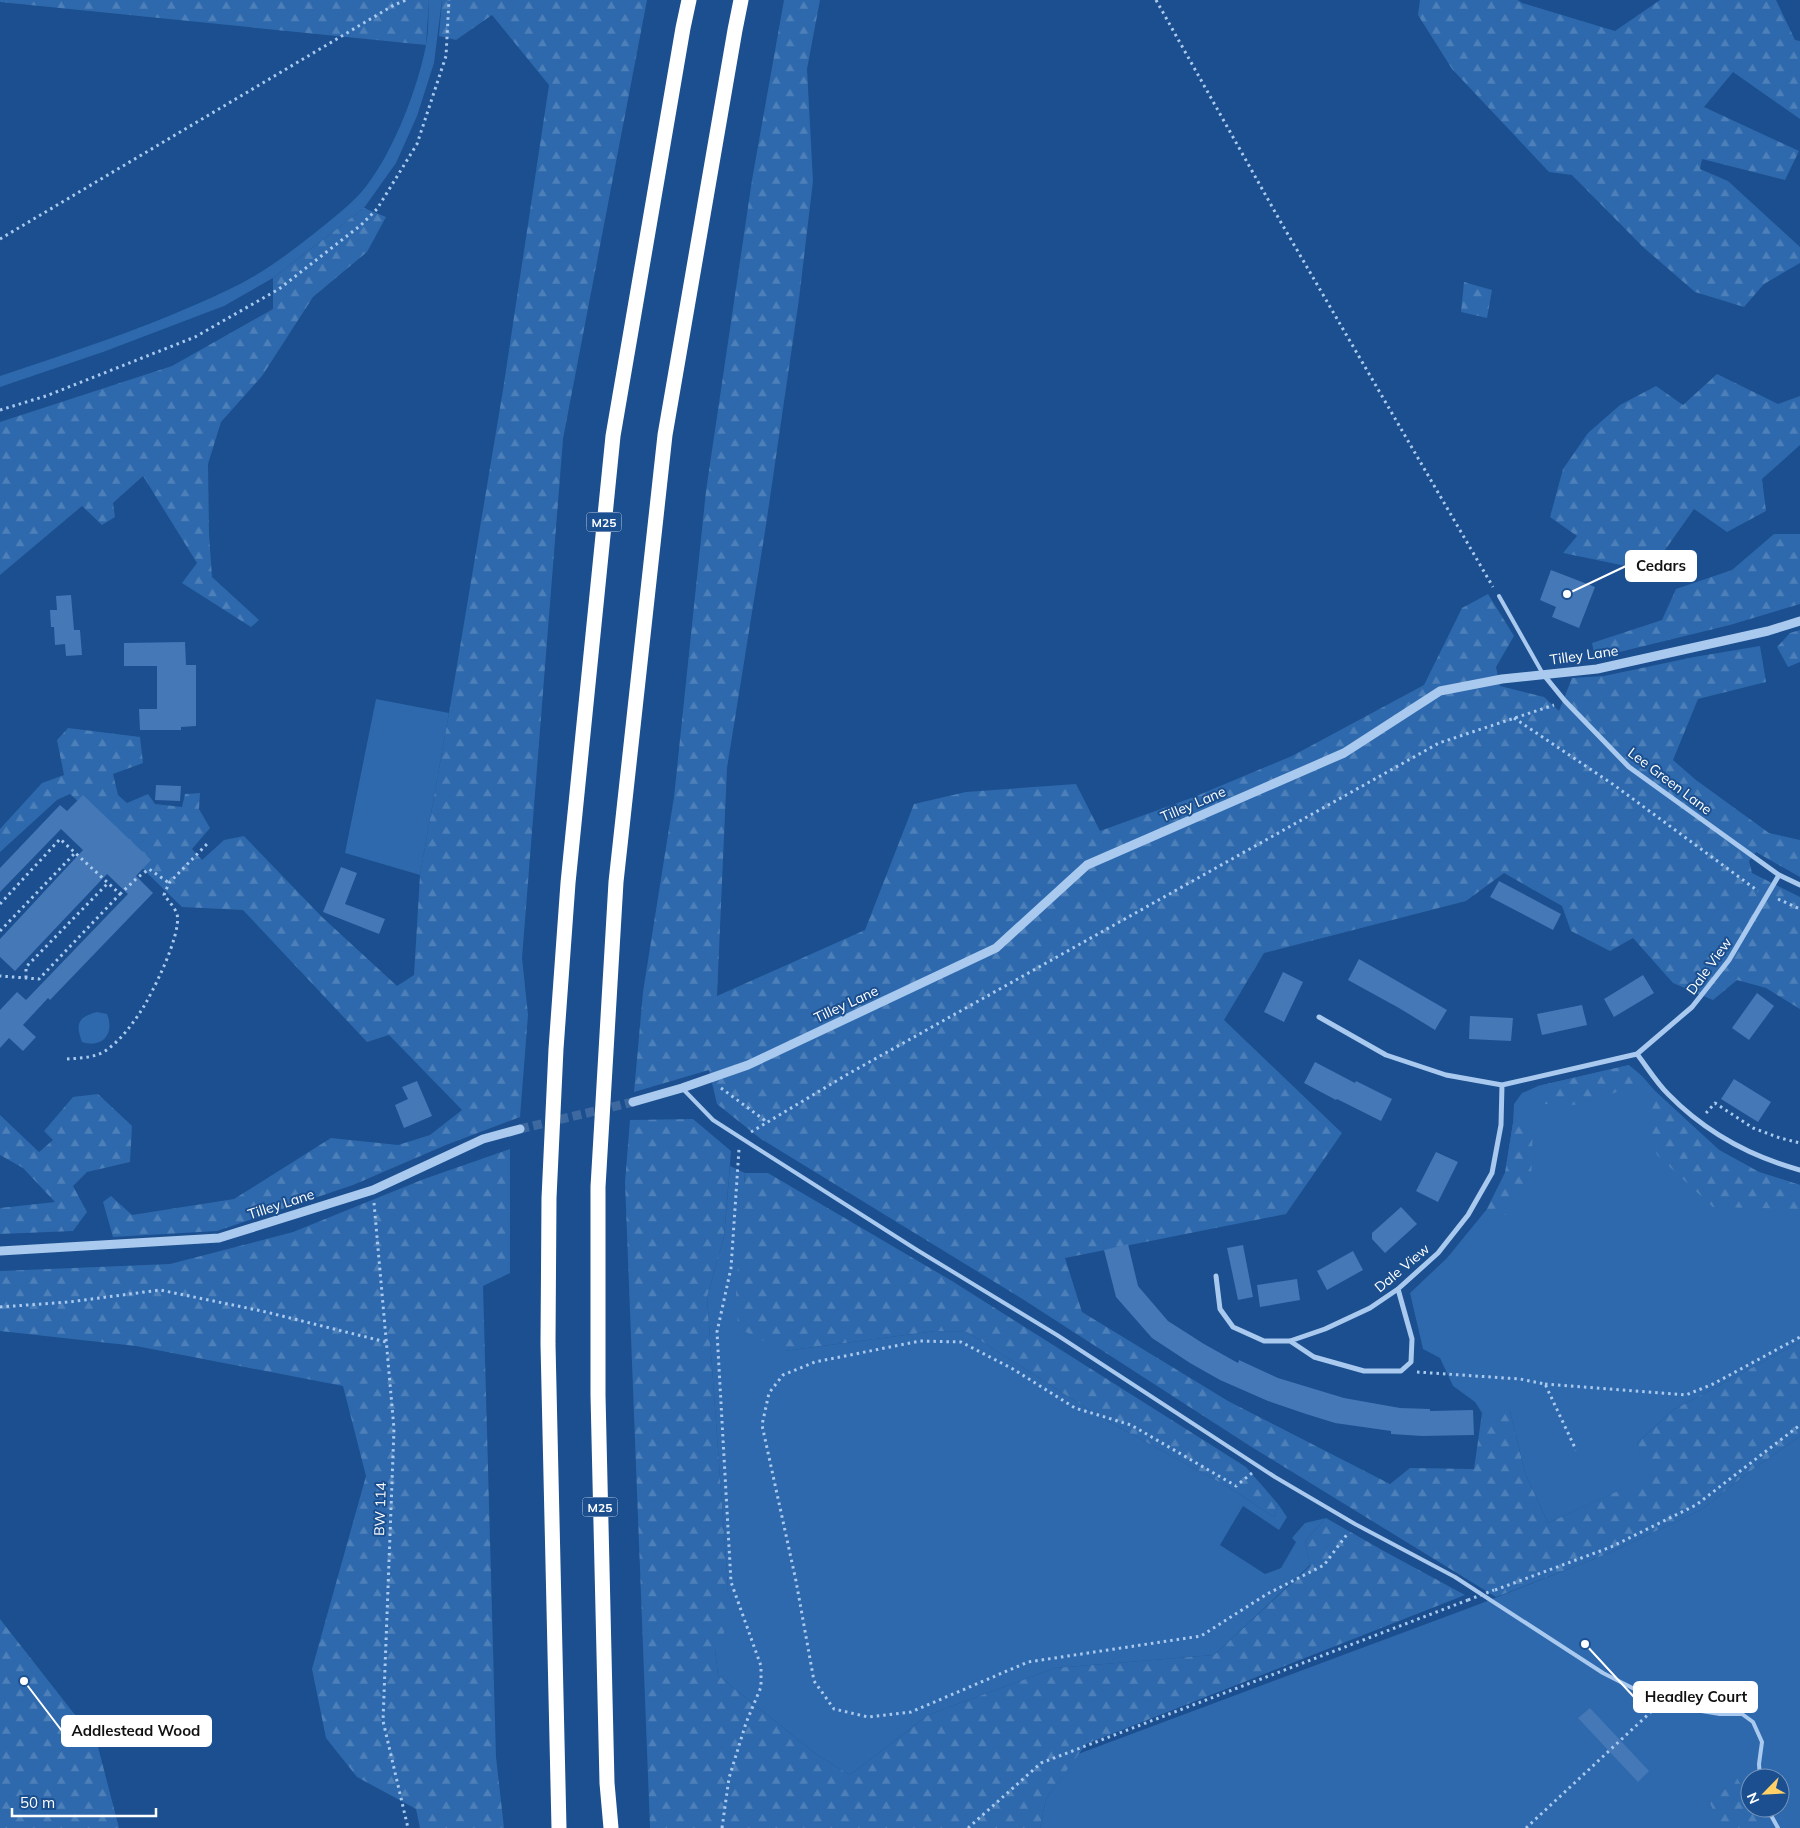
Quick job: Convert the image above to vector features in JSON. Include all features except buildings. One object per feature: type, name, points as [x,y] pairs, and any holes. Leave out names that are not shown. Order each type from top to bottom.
[{"type":"highway","name":"M25","points":[[559,1828],[548,1344],[549,1198],[556,1050],[568,883],[613,436],[689,0]]},
{"type":"highway","name":"M25","points":[[611,1828],[607,1763],[598,1395],[598,1197],[616,882],[665,435],[735,30],[742,0]]},
{"type":"street","name":"Tilley Lane","points":[[633,1102],[682,1088],[748,1065],[996,948],[1087,864],[1344,754],[1440,691],[1502,679],[1597,669],[1768,631],[1800,621]]},
{"type":"street","name":"Lee Green Lane","points":[[1543,674],[1564,702],[1629,767],[1779,875],[1800,885]]},
{"type":"street","name":"Dale View","points":[[1319,1017],[1386,1055],[1446,1075],[1502,1086],[1637,1054],[1692,1007],[1729,960],[1779,875]]},
{"type":"street","points":[[1637,1054],[1667,1093],[1699,1121],[1733,1145],[1776,1163],[1800,1170]]},
{"type":"street","name":"Dale View","points":[[1216,1276],[1220,1310],[1233,1327],[1264,1341],[1290,1341],[1325,1329],[1370,1308],[1398,1289],[1438,1253],[1468,1215],[1492,1173],[1501,1125],[1502,1086]]},
{"type":"street","name":"Tilley Lane","points":[[0,1251],[220,1238],[373,1190],[483,1139],[520,1129]]},
{"type":"street","points":[[1290,1341],[1314,1357],[1364,1371],[1401,1371],[1411,1362],[1412,1338],[1398,1289]]},
{"type":"lane","points":[[1499,596],[1543,674]]},
{"type":"lane","points":[[682,1088],[713,1120],[740,1138],[917,1250],[1065,1340],[1260,1467],[1355,1524],[1455,1578],[1603,1673],[1656,1700],[1683,1708],[1720,1714],[1742,1714],[1753,1722],[1762,1742],[1761,1768]]},
{"type":"path","points":[[0,239],[394,5],[406,0]]},
{"type":"path","points":[[0,410],[46,396],[195,337],[280,289],[361,225],[377,209],[417,144],[446,56],[449,0]]},
{"type":"path","points":[[1156,0],[1289,236],[1499,596]]},
{"type":"path","points":[[722,1828],[729,1778],[746,1723],[761,1687],[761,1666],[731,1582],[717,1332],[731,1268],[740,1138],[857,1069],[1439,743],[1564,702]]},
{"type":"path","points":[[1514,718],[1614,785],[1765,894]]},
{"type":"path","points":[[0,904],[60,839],[120,894]]},
{"type":"path","points":[[67,1059],[87,1058],[103,1052],[121,1038],[142,1010],[176,936],[177,914],[164,895],[169,883],[207,844]]},
{"type":"path","points":[[0,931],[75,852]]},
{"type":"path","points":[[0,976],[39,979],[120,894],[149,869],[169,883]]},
{"type":"path","points":[[26,978],[26,967],[108,883]]},
{"type":"path","points":[[1774,898],[1800,909]]},
{"type":"path","points":[[715,1084],[767,1122]]},
{"type":"path","points":[[1699,1121],[1715,1103],[1753,1128],[1800,1144]]},
{"type":"path","name":"BW 114","points":[[373,1190],[394,1429],[383,1721],[408,1828]]},
{"type":"path","points":[[0,1307],[69,1302],[160,1290],[262,1311],[386,1342]]},
{"type":"path","points":[[1401,1371],[1520,1379],[1545,1384],[1686,1395],[1713,1384],[1800,1337]]},
{"type":"path","points":[[1260,1467],[1236,1486],[1131,1425],[1075,1408],[1013,1369],[961,1342],[920,1341],[815,1362],[783,1375],[769,1393],[762,1425],[796,1581],[814,1681],[834,1709],[868,1717],[911,1712],[1028,1662],[1200,1636],[1268,1594],[1324,1564],[1355,1524]]},
{"type":"path","points":[[1545,1384],[1576,1450]]},
{"type":"path","points":[[968,1828],[1041,1763],[1611,1547],[1696,1505],[1800,1425]]},
{"type":"path","points":[[1526,1828],[1652,1712],[1656,1700]]},
{"type":"green space","points":[[0,0],[429,0],[426,45],[0,2]]},
{"type":"green space","points":[[429,0],[442,0],[434,63],[417,116],[396,163],[364,208],[273,278],[224,306],[103,352],[0,387],[0,376],[152,323],[240,284],[282,258],[312,236],[347,206],[365,188],[397,134],[422,62],[428,29]]},
{"type":"green space","points":[[442,0],[647,0],[563,439],[522,958],[528,1015],[520,1117],[446,1145],[353,1185],[217,1231],[113,1237],[103,1202],[111,1196],[132,1215],[234,1199],[331,1138],[398,1145],[430,1135],[462,1110],[389,1035],[367,1042],[243,910],[182,907],[140,866],[105,826],[70,794],[57,800],[0,852],[0,829],[42,783],[64,775],[57,740],[68,728],[140,737],[143,763],[113,774],[118,795],[127,803],[148,794],[155,804],[182,807],[185,794],[200,793],[199,809],[210,828],[192,849],[202,860],[224,840],[244,836],[322,917],[397,986],[414,975],[420,875],[503,390],[549,85],[492,15],[456,40],[439,36]]},
{"type":"green space","points":[[784,0],[820,0],[807,69],[813,181],[799,299],[766,525],[727,768],[717,996],[865,930],[914,804],[966,792],[1076,784],[1100,831],[1194,797],[1292,756],[1424,685],[1462,608],[1488,594],[1514,636],[1496,667],[1500,686],[1544,697],[1559,711],[1572,678],[1604,676],[1694,657],[1760,646],[1766,682],[1698,699],[1673,760],[1696,780],[1769,833],[1800,840],[1800,877],[1756,852],[1749,861],[1752,873],[1800,897],[1800,1009],[1766,988],[1737,980],[1713,1000],[1673,983],[1633,938],[1610,951],[1571,931],[1562,906],[1504,873],[1466,901],[1264,953],[1224,1020],[1342,1133],[1286,1214],[1065,1258],[1082,1312],[1228,1401],[1390,1484],[1410,1468],[1474,1469],[1482,1413],[1511,1405],[1510,1411],[1525,1473],[1548,1523],[1651,1476],[1637,1443],[1673,1410],[1800,1342],[1800,1436],[1745,1475],[1701,1510],[1607,1554],[1496,1597],[1250,1446],[1024,1300],[761,1139],[717,1104],[709,1070],[634,1092],[643,992],[674,797],[706,491],[752,180]]},
{"type":"green space","points":[[1420,0],[1518,0],[1522,3],[1615,31],[1660,0],[1776,0],[1795,40],[1800,41],[1800,119],[1733,72],[1704,107],[1799,151],[1785,180],[1702,159],[1700,169],[1728,181],[1800,247],[1800,263],[1764,284],[1744,307],[1695,292],[1643,247],[1572,175],[1549,172],[1452,69],[1418,15]]},
{"type":"green space","points":[[364,208],[386,217],[367,252],[313,297],[262,376],[221,422],[208,464],[212,577],[259,620],[251,627],[182,583],[197,563],[143,476],[113,503],[115,517],[102,525],[82,506],[0,575],[0,422],[172,366],[273,309],[273,278]]},
{"type":"green space","points":[[1464,282],[1492,290],[1487,318],[1461,312]]},
{"type":"green space","points":[[1717,374],[1778,404],[1800,396],[1800,445],[1762,479],[1766,511],[1727,532],[1694,509],[1650,571],[1563,553],[1577,536],[1550,517],[1563,469],[1588,433],[1620,405],[1656,386],[1683,405]]},
{"type":"green space","points":[[1774,534],[1800,534],[1800,604],[1730,625],[1595,658],[1592,643],[1662,620],[1676,589],[1732,570]]},
{"type":"green space","points":[[1800,630],[1800,662],[1788,667],[1777,647],[1790,633]]},
{"type":"green space","points":[[376,699],[449,713],[420,875],[345,853]]},
{"type":"green space","points":[[97,1012],[107,1014],[109,1021],[108,1033],[105,1038],[96,1043],[82,1042],[79,1030],[80,1022],[86,1016]]},
{"type":"green space","points":[[1629,1065],[1719,1150],[1759,1172],[1800,1185],[1800,1342],[1673,1410],[1637,1443],[1652,1476],[1548,1523],[1525,1473],[1510,1411],[1482,1413],[1475,1402],[1453,1386],[1440,1358],[1423,1349],[1410,1293],[1447,1258],[1487,1209],[1505,1173],[1514,1104],[1522,1093],[1538,1086]]},
{"type":"green space","points":[[1629,1065],[1634,1085],[1583,1105],[1545,1104],[1538,1086]]},
{"type":"green space","points":[[1656,1092],[1719,1150],[1759,1172],[1800,1185],[1800,1209],[1713,1207],[1657,1155],[1645,1101]]},
{"type":"green space","points":[[98,1094],[132,1126],[130,1162],[87,1172],[73,1186],[87,1212],[73,1231],[0,1234],[0,1208],[55,1202],[23,1168],[0,1155],[0,1115],[39,1152],[53,1140],[44,1131],[73,1097]]},
{"type":"green space","points":[[693,1119],[731,1151],[724,1237],[707,1297],[728,1588],[723,1645],[715,1649],[718,1675],[817,1755],[850,1775],[928,1715],[1055,1668],[1214,1655],[1310,1566],[1305,1541],[1326,1518],[1465,1595],[1086,1744],[1046,1799],[1040,1828],[650,1828],[625,1182],[630,1120]]},
{"type":"green space","points":[[1513,1123],[1533,1124],[1531,1181],[1509,1216],[1487,1209],[1505,1173]]},
{"type":"green space","points":[[510,1149],[510,1273],[483,1286],[496,1757],[504,1828],[420,1828],[416,1809],[357,1777],[326,1738],[312,1669],[366,1476],[343,1386],[136,1346],[0,1331],[0,1271],[170,1264],[293,1232],[424,1179]]},
{"type":"green space","points":[[730,1166],[745,1173],[744,1181],[784,1351],[936,1331],[967,1332],[1102,1418],[1232,1489],[1274,1517],[1278,1504],[1287,1517],[1279,1530],[1243,1506],[1220,1545],[1265,1574],[1281,1568],[1296,1542],[1292,1538],[1305,1523],[1326,1518],[1305,1541],[1310,1565],[1214,1655],[1055,1668],[928,1715],[850,1775],[817,1755],[718,1675],[715,1649],[728,1588],[707,1297],[724,1237]]},
{"type":"green space","points":[[745,1173],[768,1173],[952,1281],[1246,1467],[1278,1504],[1274,1517],[1232,1489],[1102,1418],[967,1332],[936,1331],[784,1351],[738,1328],[736,1291]]},
{"type":"green space","points":[[1800,1436],[1800,1828],[1040,1828],[1046,1799],[1078,1754],[1477,1605],[1607,1554],[1701,1510],[1745,1475]]},
{"type":"green space","points":[[0,1619],[97,1743],[119,1828],[0,1828]]},
{"type":"green space","points":[[1737,1778],[1740,1784],[1740,1818],[1758,1818],[1764,1828],[1721,1828],[1710,1803]]},
{"type":"tunnel","points":[[520,1129],[633,1102]]},
{"type":"place","name":"Cedars","points":[[1567,594]]},
{"type":"place","name":"Headley Court","points":[[1585,1644]]},
{"type":"place","name":"Addlestead Wood","points":[[24,1681]]}]
